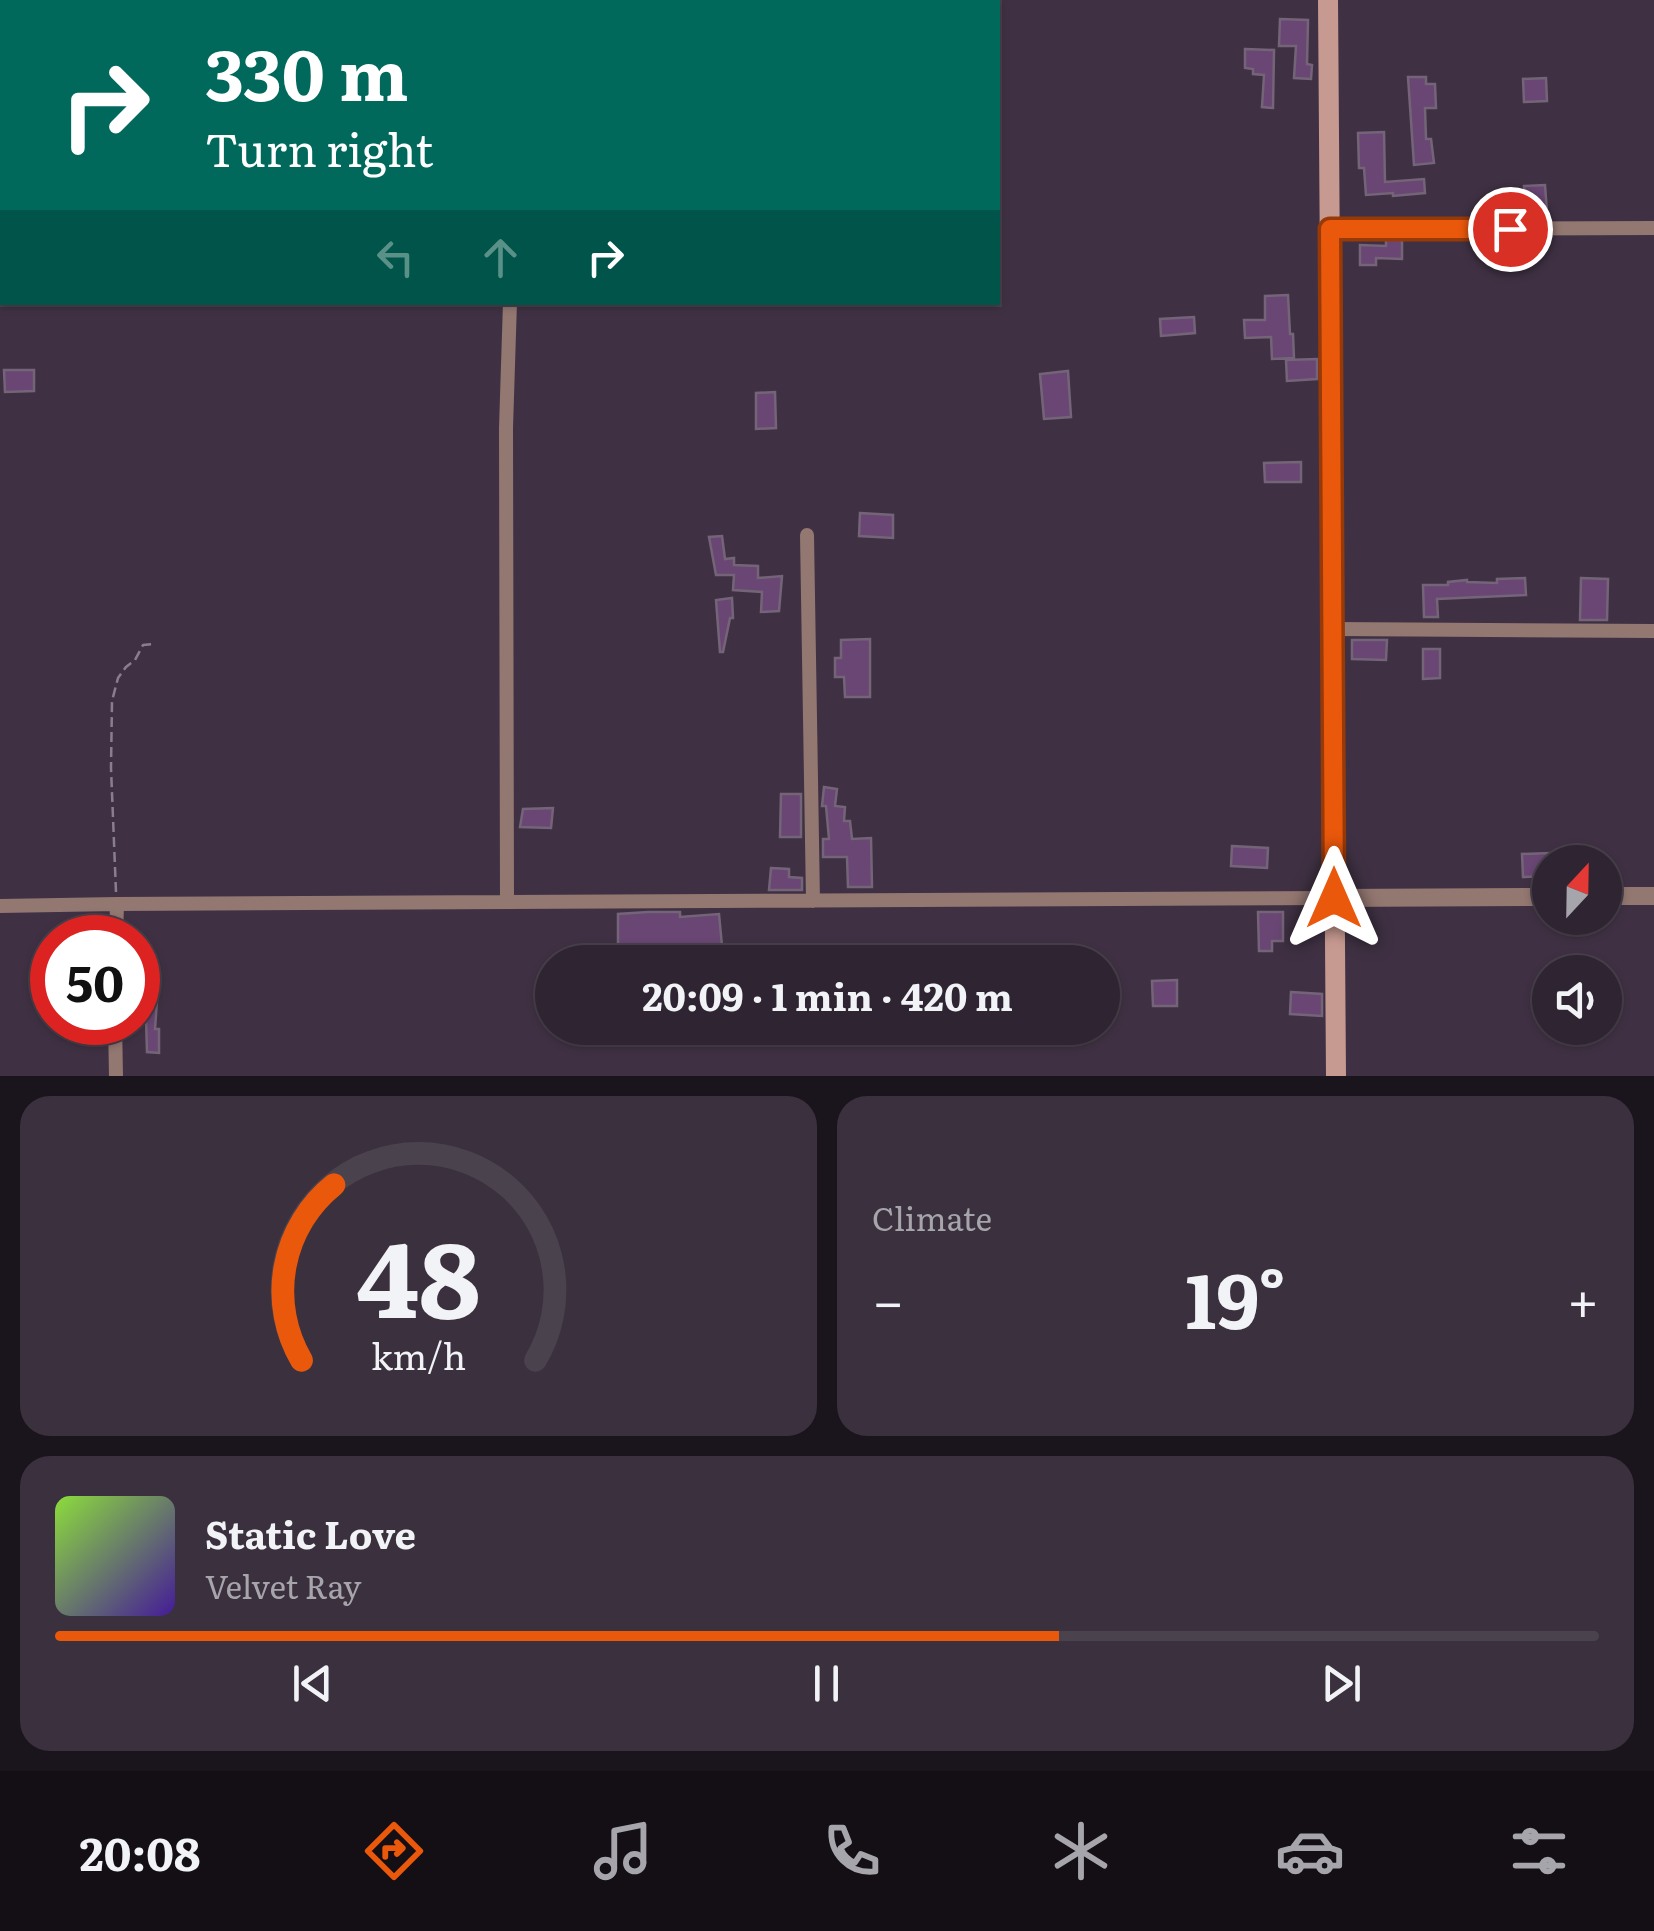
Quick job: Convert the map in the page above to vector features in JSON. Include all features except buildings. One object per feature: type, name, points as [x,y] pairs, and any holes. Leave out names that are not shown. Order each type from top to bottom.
[{"type":"main road","points":[[1328,0],[1336,1076]]},
{"type":"street","points":[[1330,229],[1654,228]]},
{"type":"street","points":[[507,902],[506,428],[510,305]]},
{"type":"street","points":[[807,535],[813,901]]},
{"type":"street","points":[[1333,629],[1654,631]]},
{"type":"street","points":[[1622,896],[1654,896]]},
{"type":"street","points":[[0,906],[1532,897]]},
{"type":"street","points":[[117,904],[117,915]]},
{"type":"street","points":[[116,1045],[116,1076]]},
{"type":"path","points":[[117,904],[112,701],[118,678],[135,660],[142,645],[154,644]]},
{"type":"route","points":[[1334,898],[1330,229],[1510,229]]}]
